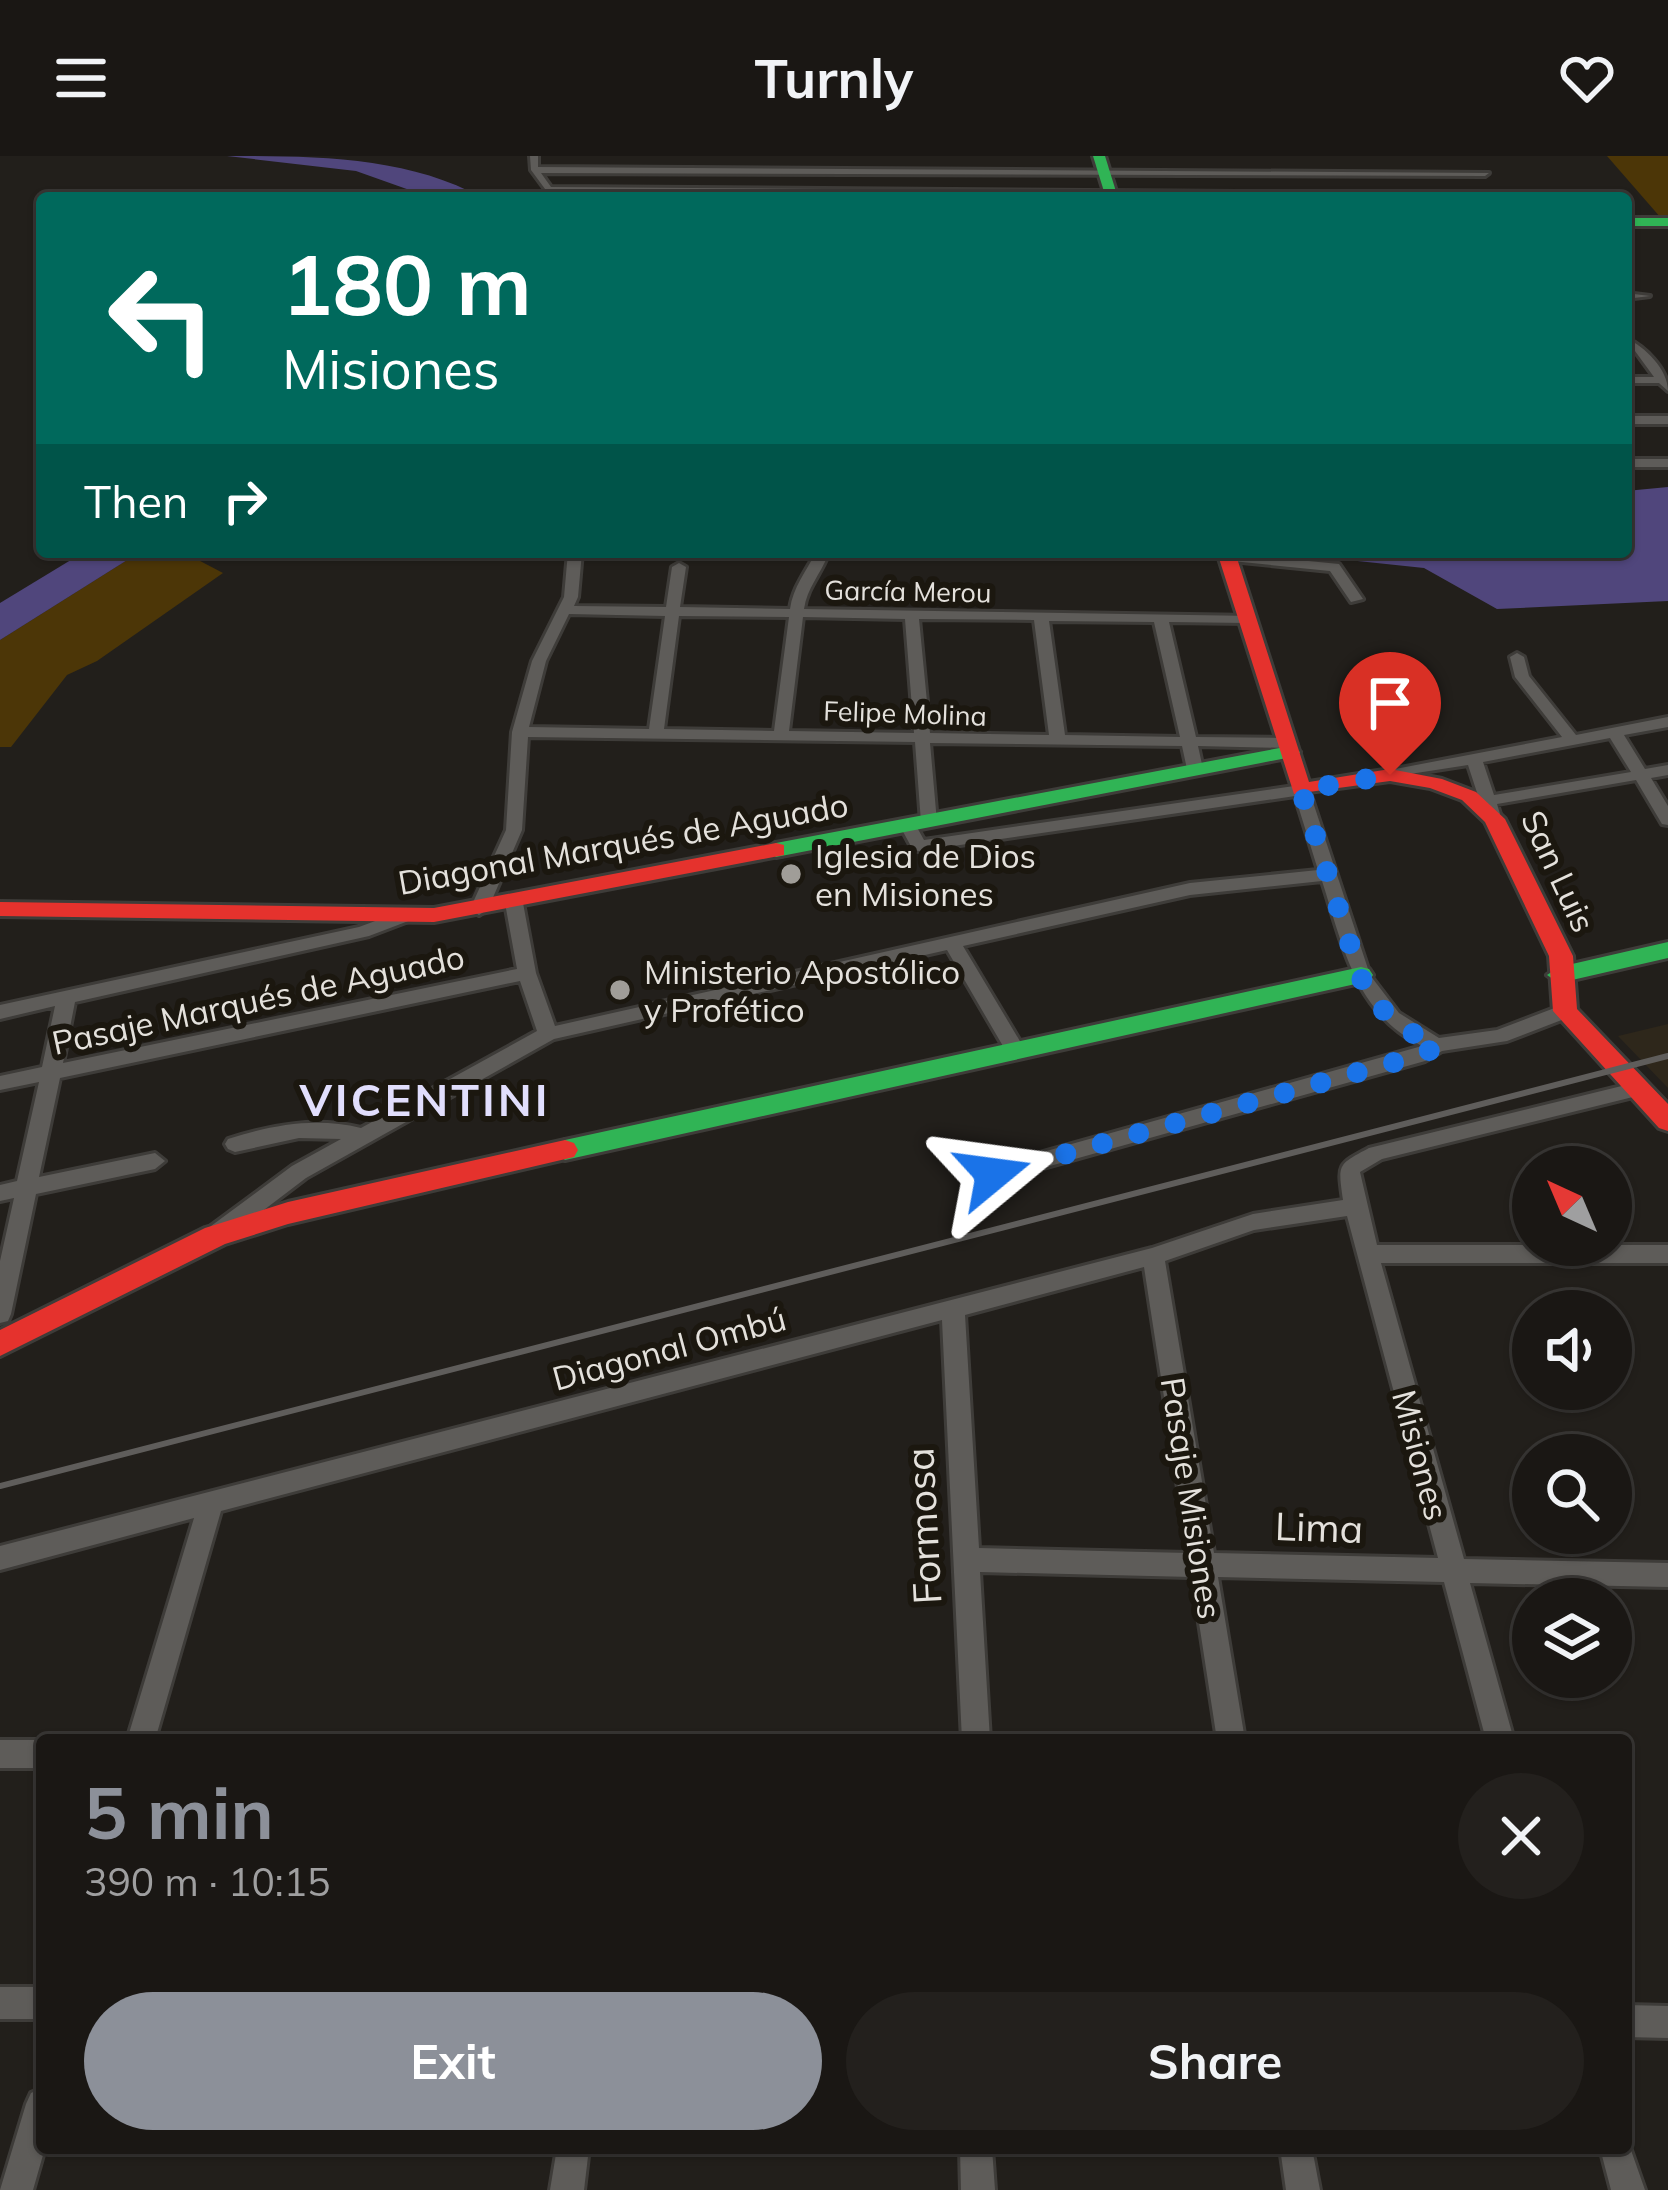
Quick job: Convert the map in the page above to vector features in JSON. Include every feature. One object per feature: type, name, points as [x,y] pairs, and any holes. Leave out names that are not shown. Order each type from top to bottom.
[{"type":"street","points":[[534,156],[535,170],[548,190],[620,192]]},
{"type":"street","points":[[727,192],[730,156]]},
{"type":"street","points":[[885,156],[886,192]]},
{"type":"street","points":[[1268,156],[1288,192]]},
{"type":"street","points":[[930,192],[1278,172],[1485,173],[1472,162]]},
{"type":"street","points":[[535,170],[885,170],[1244,192]]},
{"type":"street","points":[[1632,222],[1668,222]]},
{"type":"street","points":[[1632,296],[1645,296]]},
{"type":"street","points":[[1632,348],[1665,384]]},
{"type":"street","points":[[1632,381],[1665,384]]},
{"type":"street","points":[[1632,420],[1668,420]]},
{"type":"street","points":[[1632,463],[1668,463]]},
{"type":"street","points":[[479,909],[514,830],[520,732],[539,662],[567,610],[573,558]]},
{"type":"street","points":[[781,734],[800,589],[820,558]]},
{"type":"street","points":[[1228,558],[1360,976],[1375,1004],[1406,1033],[1438,1045]]},
{"type":"street","points":[[1254,558],[1334,567],[1356,599]]},
{"type":"street","points":[[656,733],[679,567]]},
{"type":"street","name":"García Merou","points":[[567,610],[1248,620]]},
{"type":"street","points":[[912,614],[920,739],[918,824]]},
{"type":"street","points":[[1042,617],[1058,740]]},
{"type":"street","points":[[1161,620],[1193,756]]},
{"type":"street","points":[[1517,657],[1522,677],[1573,741]]},
{"type":"street","points":[[1301,790],[1668,722]]},
{"type":"street","name":"Felipe Molina","points":[[520,732],[1058,740],[1193,756]]},
{"type":"street","points":[[1616,734],[1668,820]]},
{"type":"street","name":"Diagonal Marqués de Aguado","points":[[986,823],[1054,797],[1193,756],[1289,747]]},
{"type":"street","name":"San Luis","points":[[1474,758],[1491,810],[1560,965],[1565,1011]]},
{"type":"street","points":[[1390,775],[1435,783],[1491,810],[1668,770]]},
{"type":"street","name":"Diagonal Marqués de Aguado","points":[[0,1012],[363,932],[405,916],[514,903],[918,824],[1073,821],[1301,790]]},
{"type":"street","points":[[1054,797],[1073,821]]},
{"type":"street","points":[[215,1236],[298,1172],[548,1034],[1229,882],[1328,875]]},
{"type":"street","points":[[514,903],[527,973],[548,1034]]},
{"type":"street","points":[[0,909],[405,916]]},
{"type":"street","points":[[1560,965],[1668,933]]},
{"type":"street","points":[[952,943],[1014,1048]]},
{"type":"street","points":[[1560,965],[1668,950]]},
{"type":"street","name":"Pasaje Marqués de Aguado","points":[[0,1083],[527,973]]},
{"type":"street","points":[[0,1344],[215,1236],[288,1214],[1014,1048],[1360,976]]},
{"type":"street","points":[[0,1314],[66,1000]]},
{"type":"street","points":[[993,1174],[1424,1054],[1438,1045],[1500,1036],[1565,1011],[1668,1121]]},
{"type":"street","name":"Misiones","points":[[1498,1734],[1355,1206],[1349,1168],[1376,1153],[1638,1089]]},
{"type":"street","points":[[235,1144],[297,1126],[328,1126],[363,1136]]},
{"type":"street","points":[[0,1193],[155,1161]]},
{"type":"street","name":"Diagonal Ombú","points":[[0,1558],[1153,1256],[1253,1222],[1355,1206]]},
{"type":"street","points":[[1369,1254],[1668,1254]]},
{"type":"street","name":"Pasaje Misiones","points":[[1153,1256],[1230,1734]]},
{"type":"street","name":"Formosa","points":[[953,1307],[976,1734]]},
{"type":"street","points":[[143,1734],[211,1504]]},
{"type":"street","name":"Lima","points":[[967,1560],[1668,1575]]},
{"type":"street","points":[[0,1754],[36,1754]]},
{"type":"street","points":[[0,2002],[36,2002]]},
{"type":"street","points":[[1632,2021],[1668,2022]]},
{"type":"street","points":[[16,2190],[36,2124]]},
{"type":"street","points":[[567,2190],[571,2154]]},
{"type":"street","points":[[976,2154],[978,2190]]},
{"type":"street","points":[[1297,2154],[1303,2190]]},
{"type":"street","points":[[1618,2154],[1628,2190]]},
{"type":"shaded area","points":[[227,156],[359,161],[423,174],[470,192],[415,192],[356,171]]},
{"type":"shaded area","points":[[1607,156],[1668,156],[1668,218],[1661,218]]},
{"type":"shaded area","points":[[1668,487],[1668,601],[1497,609],[1424,568],[1329,558],[1632,558],[1632,490]]},
{"type":"shaded area","points":[[74,558],[130,558],[0,640],[0,603]]},
{"type":"shaded area","points":[[130,558],[194,558],[223,573],[97,661],[67,675],[11,747],[0,747],[0,640]]},
{"type":"shaded area","points":[[1668,1024],[1668,1088],[1618,1036]]},
{"type":"railway","points":[[0,1486],[1668,1056]]},
{"type":"traffic: fast","points":[[1099,156],[1110,192]]},
{"type":"traffic: fast","points":[[1632,222],[1668,222]]},
{"type":"traffic: fast","points":[[776,850],[1290,752]]},
{"type":"traffic: fast","points":[[1559,975],[1668,950]]},
{"type":"traffic: fast","points":[[565,1150],[1361,975]]},
{"type":"traffic: jam","points":[[1228,558],[1301,790],[1390,775],[1435,783],[1469,796],[1494,819],[1561,956],[1565,1011],[1668,1121]]},
{"type":"traffic: jam","points":[[0,909],[434,915],[776,850]]},
{"type":"traffic: jam","points":[[0,1344],[215,1236],[288,1213],[565,1150]]},
{"type":"place","name":"Iglesia de Dios en Misiones","points":[[791,874]]},
{"type":"place","name":"Ministerio Apostólico y Profético","points":[[620,990]]},
{"type":"district","name":"VICENTINI","points":[[425,1099]]},
{"type":"route","points":[[993,1174],[1424,1054],[1438,1045],[1406,1033],[1375,1004],[1360,976],[1301,790],[1390,775]]}]
